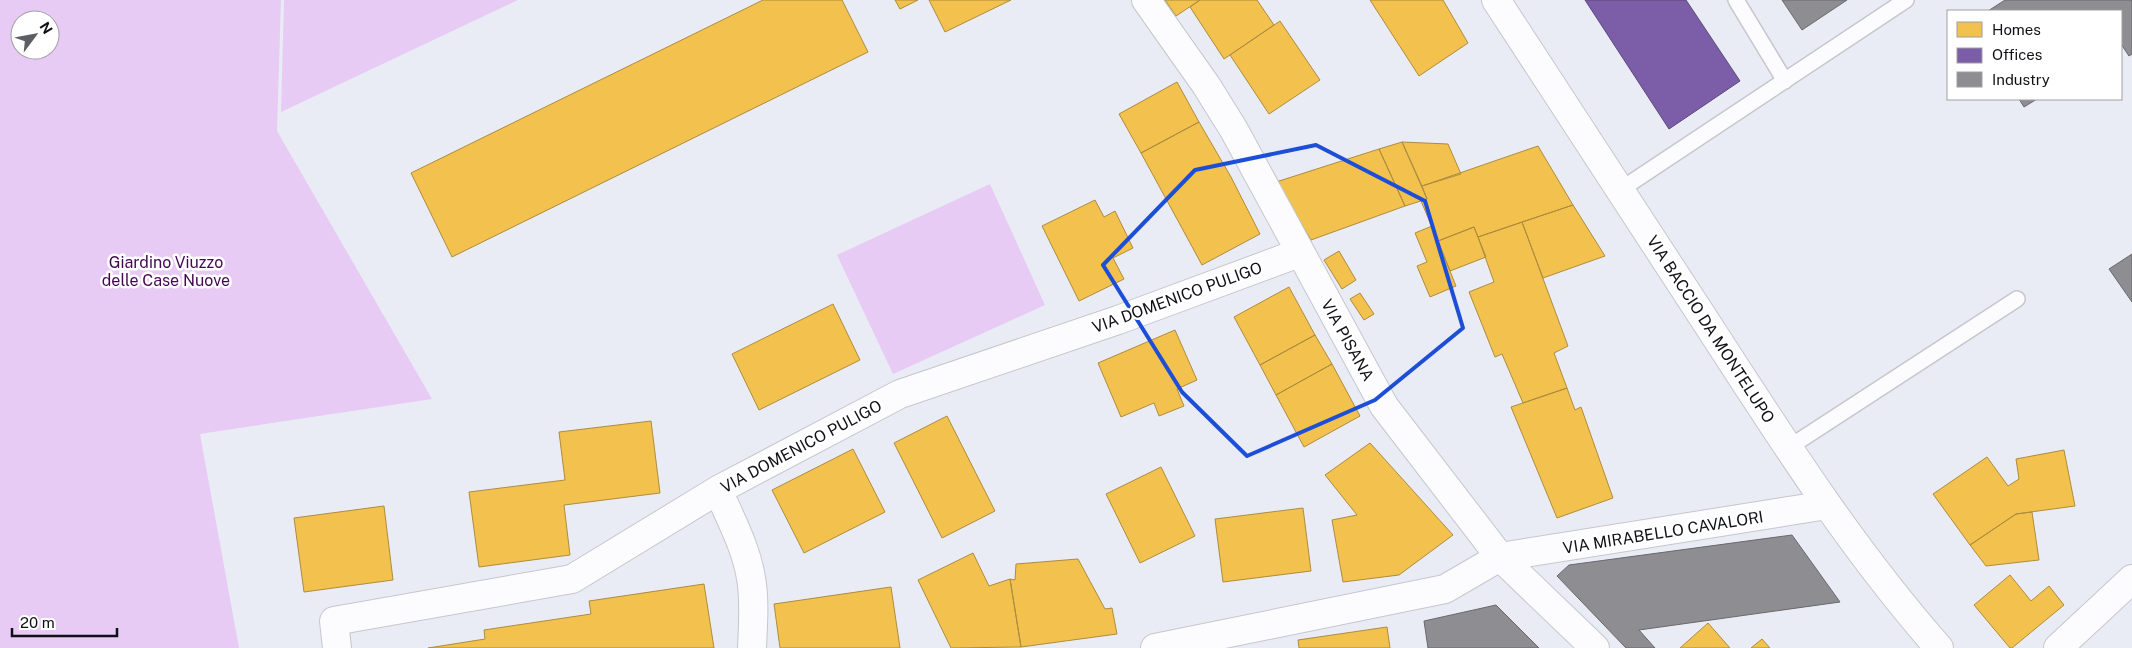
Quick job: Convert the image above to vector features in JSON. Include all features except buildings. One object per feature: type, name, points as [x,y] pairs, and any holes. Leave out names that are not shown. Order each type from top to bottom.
[{"type":"street","name":"VIA PISANA","points":[[1146,0],[1206,85],[1234,130],[1299,253],[1384,406],[1500,557],[1595,648]]},
{"type":"street","name":"VIA BACCIO DA MONTELUPO","points":[[1496,0],[1827,505],[1889,590],[1940,648]]},
{"type":"street","name":"VIA DOMENICO PULIGO","points":[[337,648],[334,620],[572,579],[718,490],[900,394],[1118,320],[1299,253]]},
{"type":"street","points":[[718,490],[747,559],[751,576],[753,588],[752,648]]},
{"type":"street","name":"VIA MIRABELLO CAVALORI","points":[[1500,557],[1827,505]]},
{"type":"street","points":[[1155,648],[1445,588],[1500,557]]},
{"type":"street","points":[[2058,648],[2132,579]]},
{"type":"lane","points":[[1736,0],[1785,81]]},
{"type":"lane","points":[[1620,190],[1906,0]]},
{"type":"lane","points":[[1788,448],[2017,299]]},
{"type":"highlighted area","points":[[1316,145],[1425,201],[1463,328],[1375,400],[1247,456],[1182,392],[1103,265],[1195,170]]},
{"type":"green space","name":"Giardino Viuzzo delle Case Nuove","points":[[0,0],[281,0],[277,131],[432,399],[200,434],[239,648],[0,648]]},
{"type":"green space","points":[[284,0],[518,0],[281,112]]},
{"type":"green space","points":[[990,184],[1045,305],[893,374],[837,255]]}]
